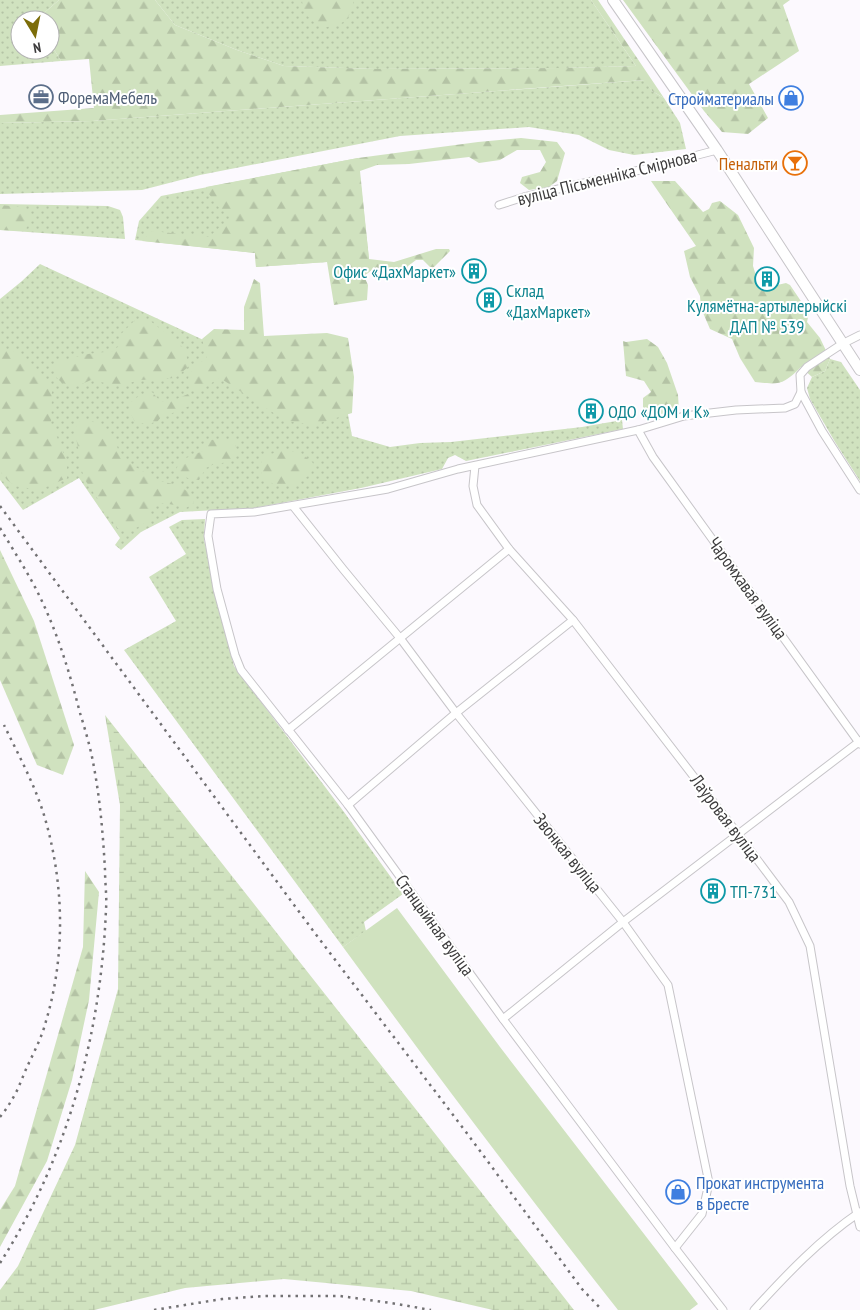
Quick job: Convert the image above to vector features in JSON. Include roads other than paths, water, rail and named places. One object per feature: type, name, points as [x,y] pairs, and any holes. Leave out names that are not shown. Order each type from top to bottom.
[{"type":"main road","name":"вуліца Пісьменніка Смірнова","points":[[613,0],[717,150],[860,370]]},
{"type":"street","name":"вуліца Пісьменніка Смірнова","points":[[498,205],[717,150]]},
{"type":"street","points":[[293,506],[388,489],[458,469],[638,430],[684,416],[736,410],[785,408],[795,404],[800,392],[800,375],[807,367],[842,344],[860,335]]},
{"type":"street","points":[[800,392],[822,431],[860,490]]},
{"type":"street","name":"Чаромхавая вуліца","points":[[638,430],[653,457],[860,742]]},
{"type":"street","name":"Лаўровая вуліца","points":[[475,466],[473,486],[477,505],[509,549],[573,620],[789,902],[810,946],[850,1186],[859,1213],[860,1227]]},
{"type":"street","name":"Станцыйная вуліца","points":[[293,506],[254,512],[210,514],[208,536],[217,589],[241,670],[348,805],[502,1019],[723,1310]]},
{"type":"street","name":"Звонкая вуліца","points":[[293,506],[400,638],[456,714],[623,922],[668,985],[709,1183],[702,1214],[675,1248]]},
{"type":"street","points":[[288,730],[509,549]]},
{"type":"street","points":[[348,805],[456,714],[573,620]]},
{"type":"street","points":[[502,1019],[623,922],[860,742]]},
{"type":"street","points":[[754,1310],[784,1277],[827,1237],[859,1213]]},
{"type":"railway","points":[[0,506],[314,932],[582,1289],[602,1310]]},
{"type":"railway","points":[[0,528],[36,589],[56,634],[89,744],[99,802],[106,900],[103,956],[97,1002],[77,1093],[45,1181],[0,1263]]},
{"type":"railway","points":[[0,1117],[16,1093],[44,1027],[57,970],[60,918],[56,866],[44,815],[31,780],[4,725]]},
{"type":"railway","points":[[154,1310],[222,1299],[265,1296],[340,1296],[431,1310]]},
{"type":"place","name":"ФоремаМебель","points":[[41,97]]},
{"type":"place","name":"Стройматериалы","points":[[791,98]]},
{"type":"place","name":"Пенальти","points":[[795,163]]},
{"type":"place","name":"Офис «ДахМаркет»","points":[[474,271]]},
{"type":"place","name":"Кулямётна-артылерыйскі ДАП № 539","points":[[767,279]]},
{"type":"place","name":"Склад «ДахМаркет»","points":[[489,300]]},
{"type":"place","name":"ОДО «ДОМ и К»","points":[[591,411]]},
{"type":"place","name":"ТП-731","points":[[713,891]]},
{"type":"place","name":"Прокат инструмента в Бресте","points":[[678,1192]]}]
